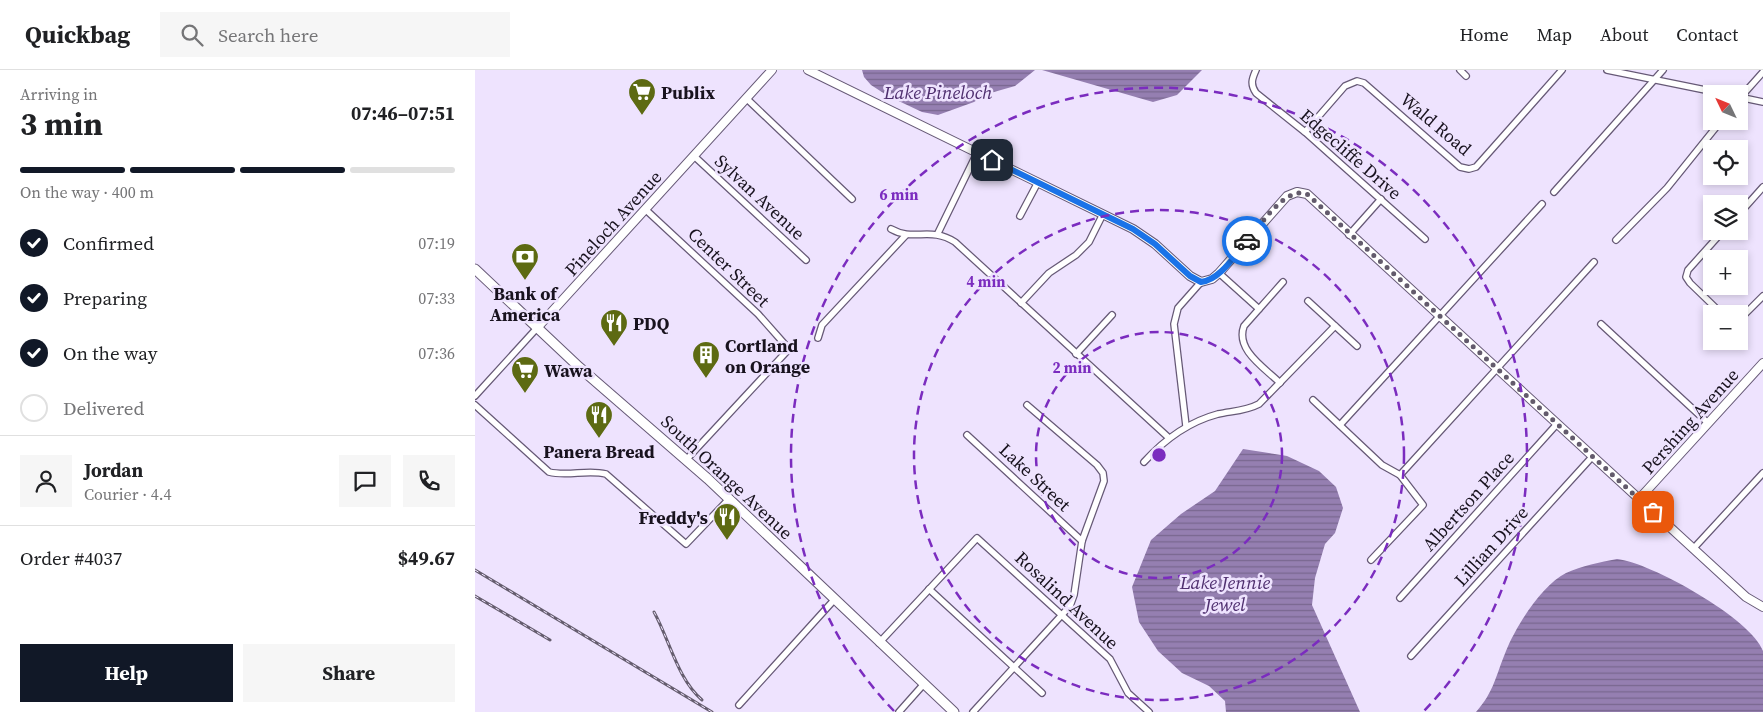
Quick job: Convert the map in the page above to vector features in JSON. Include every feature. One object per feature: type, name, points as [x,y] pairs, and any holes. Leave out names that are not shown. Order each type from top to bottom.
[{"type":"main road","name":"South Orange Avenue","points":[[475,269],[579,368],[729,499],[923,686],[954,712]]},
{"type":"street","name":"Pineloch Avenue","points":[[475,396],[772,70]]},
{"type":"street","points":[[808,70],[1103,214],[1145,237],[1190,276],[1201,282]]},
{"type":"street","name":"Edgecliffe Drive","points":[[1256,70],[1252,80],[1252,87],[1425,239]]},
{"type":"street","points":[[1460,70],[1467,76]]},
{"type":"street","name":"Wald Road","points":[[1305,132],[1345,86],[1357,81],[1364,83],[1460,167],[1469,170],[1476,167],[1562,70]]},
{"type":"street","points":[[1607,70],[1703,89]]},
{"type":"street","points":[[1554,192],[1663,70]]},
{"type":"street","points":[[1748,88],[1763,72]]},
{"type":"street","points":[[746,98],[852,199]]},
{"type":"street","points":[[1748,100],[1763,102]]},
{"type":"street","points":[[1616,240],[1667,188],[1714,130]]},
{"type":"street","points":[[938,233],[977,154]]},
{"type":"street","name":"Sylvan Avenue","points":[[694,156],[806,260]]},
{"type":"street","points":[[1020,216],[1038,182]]},
{"type":"street","points":[[1748,204],[1763,187]]},
{"type":"street","points":[[1186,426],[1174,324],[1178,308],[1201,282],[1212,279],[1219,273],[1282,200],[1297,192],[1310,198],[1693,549],[1753,602],[1763,607]]},
{"type":"street","points":[[1349,234],[1381,199]]},
{"type":"street","points":[[1341,425],[1542,204]]},
{"type":"street","name":"Center Street","points":[[645,209],[758,314],[789,349],[686,460]]},
{"type":"street","points":[[1021,303],[1049,273],[1076,255],[1089,242],[1103,214]]},
{"type":"street","points":[[891,229],[906,235],[938,233],[955,242],[1169,438]]},
{"type":"street","points":[[818,338],[822,326],[906,235]]},
{"type":"street","points":[[1712,305],[1689,283],[1686,277],[1688,270],[1715,240]]},
{"type":"street","points":[[1400,475],[1594,262]]},
{"type":"street","points":[[1219,273],[1259,309]]},
{"type":"street","points":[[1280,383],[1250,355],[1244,345],[1241,333],[1244,326],[1283,282]]},
{"type":"street","points":[[1748,311],[1763,296]]},
{"type":"street","points":[[1308,301],[1357,346]]},
{"type":"street","points":[[1076,354],[1112,315]]},
{"type":"street","points":[[1601,324],[1708,423]]},
{"type":"street","points":[[1144,462],[1169,438],[1186,426],[1206,418],[1250,408],[1265,399],[1335,326]]},
{"type":"street","name":"Pershing Avenue","points":[[1639,499],[1763,363]]},
{"type":"street","points":[[1313,400],[1382,465],[1400,475],[1423,505],[1371,560]]},
{"type":"street","points":[[973,712],[1062,616],[1074,595],[1082,541],[1104,477],[1100,469],[1027,405]]},
{"type":"street","points":[[475,406],[549,472],[561,475],[597,471],[606,474],[686,544],[729,499]]},
{"type":"street","name":"Albertson Place","points":[[1400,598],[1557,424]]},
{"type":"street","name":"Lake Street","points":[[967,435],[1082,541]]},
{"type":"street","name":"Lillian Drive","points":[[1411,656],[1592,457]]},
{"type":"street","points":[[1693,549],[1763,472]]},
{"type":"street","name":"Rosalind Avenue","points":[[929,589],[977,538],[1110,659],[1128,693],[1149,712]]},
{"type":"street","points":[[879,642],[929,589],[1043,693]]},
{"type":"street","points":[[739,705],[834,600]]},
{"type":"street","points":[[899,712],[923,686]]},
{"type":"water","name":"Lake Pineloch","points":[[862,70],[1035,70],[1015,86],[987,94],[974,102],[938,115],[922,112],[888,96],[871,85],[864,77]]},
{"type":"water","name":"Lake Pineloch","points":[[1042,70],[1202,70],[1177,95],[1153,102]]},
{"type":"water","name":"Lake Jennie Jewel","points":[[1243,449],[1287,456],[1319,471],[1336,487],[1343,508],[1335,533],[1325,544],[1315,578],[1312,605],[1360,712],[1226,712],[1225,701],[1209,686],[1182,673],[1158,651],[1139,622],[1132,587],[1151,540],[1181,514],[1215,491]]},
{"type":"water","points":[[1617,559],[1652,570],[1698,594],[1721,609],[1755,638],[1763,651],[1763,712],[1476,712],[1491,690],[1516,630],[1539,596],[1566,573],[1591,564]]},
{"type":"railway","points":[[475,570],[712,712]]},
{"type":"railway","points":[[475,596],[550,640]]},
{"type":"railway","points":[[654,612],[680,670],[693,691],[702,700]]},
{"type":"way so far","points":[[1247,241],[1287,196],[1297,192],[1307,194],[1653,512]]},
{"type":"place","name":"Publix","points":[[642,116]]},
{"type":"place","name":"Bank of America","points":[[525,281]]},
{"type":"place","name":"PDQ","points":[[614,347]]},
{"type":"place","name":"Cortland on Orange","points":[[706,379]]},
{"type":"place","name":"Wawa","points":[[525,394]]},
{"type":"place","name":"Panera Bread","points":[[599,439]]},
{"type":"place","name":"Freddy's","points":[[727,541]]},
{"type":"route","points":[[992,160],[1133,229],[1155,244],[1190,276],[1201,282],[1212,279],[1219,273],[1247,241]]}]
